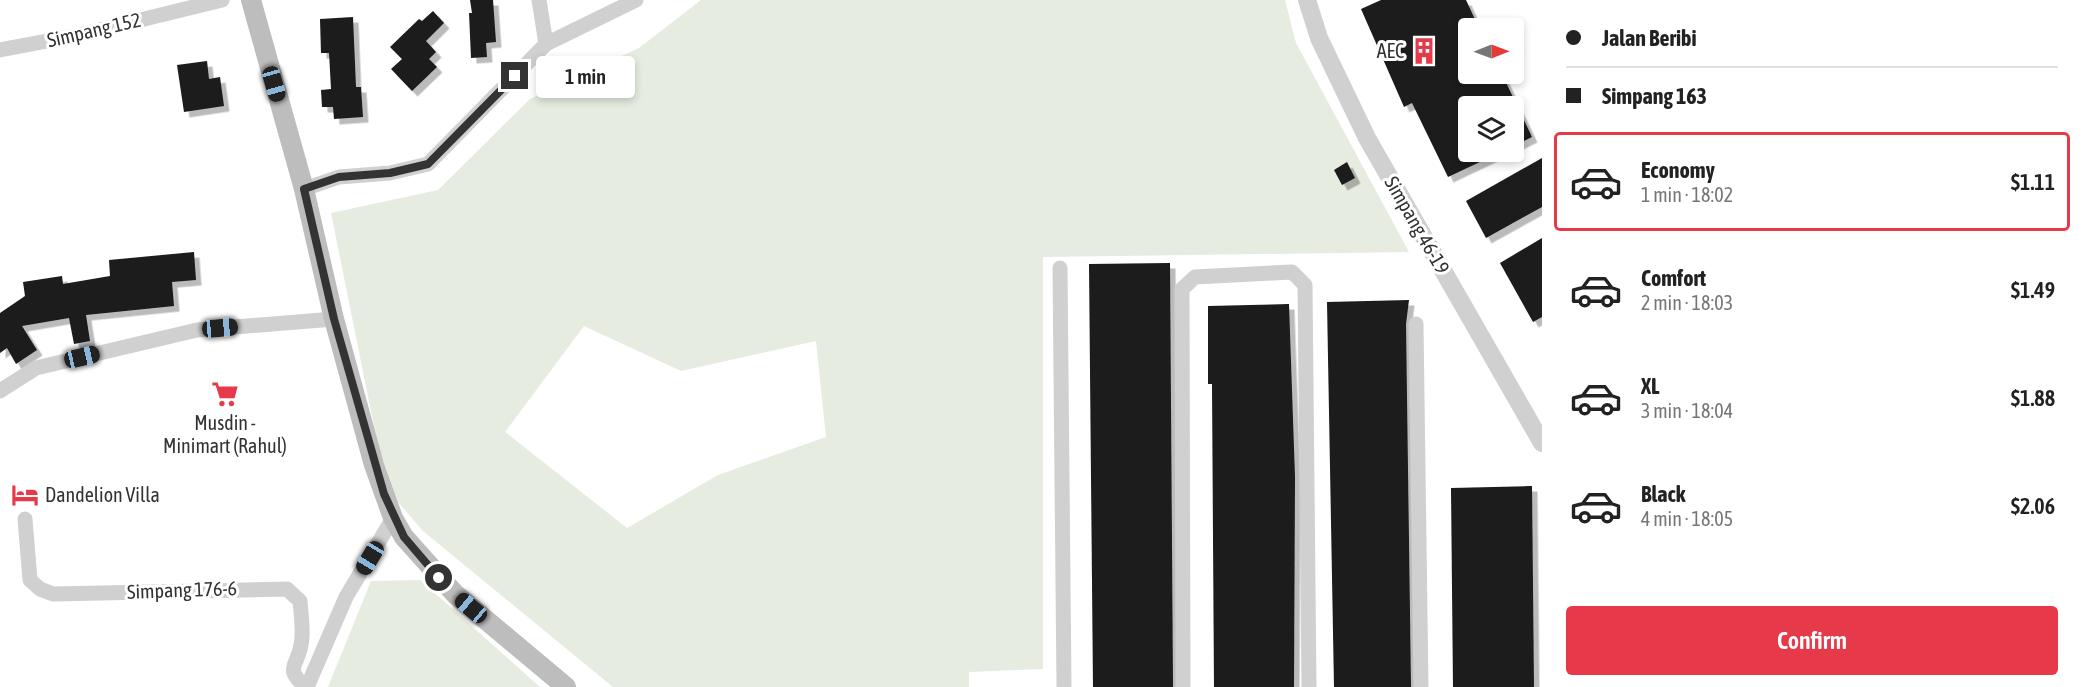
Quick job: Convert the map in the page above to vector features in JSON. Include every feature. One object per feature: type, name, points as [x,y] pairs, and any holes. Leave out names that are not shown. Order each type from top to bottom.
[{"type":"main road","points":[[251,0],[304,189],[334,319],[375,465],[393,519],[404,537],[455,594],[566,687]]},
{"type":"street","name":"Simpang 152","points":[[0,50],[98,30],[222,0]]},
{"type":"street","points":[[539,0],[546,44]]},
{"type":"street","points":[[304,189],[339,177],[390,173],[428,164],[546,44],[636,0]]},
{"type":"street","name":"Simpang 46-19","points":[[1307,0],[1319,38],[1366,138],[1542,443]]},
{"type":"street","points":[[1060,268],[1064,687]]},
{"type":"street","points":[[1183,687],[1182,289],[1195,277],[1292,272],[1305,285],[1309,687]]},
{"type":"street","points":[[0,391],[36,368],[197,330],[334,319]]},
{"type":"street","points":[[1416,324],[1421,687]]},
{"type":"street","name":"Simpang 176-6","points":[[25,519],[30,580],[40,589],[53,594],[287,588],[300,601],[302,644],[292,665],[296,678],[307,687]]},
{"type":"street","points":[[307,687],[346,597],[393,519]]},
{"type":"shaded area","points":[[701,0],[1285,0],[1296,43],[1409,252],[1043,257],[1043,669],[969,672],[969,687],[613,687],[423,531],[398,502],[378,446],[331,213],[438,190],[530,99],[639,48]],"holes":[[[584,326],[681,371],[816,341],[826,437],[718,475],[627,528],[505,432]]]},
{"type":"shaded area","points":[[420,580],[540,687],[328,687],[371,581]]},
{"type":"building","points":[[470,0],[493,0],[496,42],[486,43],[487,57],[471,58]]},
{"type":"building","name":"AEC","points":[[1381,0],[1466,0],[1474,18],[1458,18],[1458,84],[1507,84],[1512,96],[1458,96],[1458,162],[1480,162],[1448,177],[1412,103],[1404,107],[1361,9]]},
{"type":"building","points":[[433,11],[444,23],[426,41],[436,52],[429,59],[437,67],[412,91],[391,69],[402,59],[390,47],[419,19],[422,21]]},
{"type":"building","points":[[353,17],[356,87],[361,87],[363,117],[334,119],[333,107],[322,107],[321,90],[331,89],[329,53],[321,53],[320,19]]},
{"type":"building","points":[[207,61],[209,79],[220,77],[224,106],[184,112],[177,65]]},
{"type":"building","name":"AEC","points":[[1524,120],[1532,137],[1524,141]]},
{"type":"building","points":[[1542,158],[1542,207],[1486,238],[1466,201]]},
{"type":"building","points":[[1347,162],[1355,178],[1342,185],[1334,170]]},
{"type":"building","points":[[1542,238],[1542,317],[1533,322],[1500,263]]},
{"type":"building","points":[[194,252],[196,280],[172,282],[174,306],[86,315],[90,341],[74,344],[69,318],[22,326],[37,350],[16,364],[7,348],[0,353],[0,313],[25,296],[23,282],[62,276],[63,284],[110,276],[109,260]]},
{"type":"building","points":[[1170,263],[1173,687],[1093,687],[1089,264]]},
{"type":"building","points":[[1409,300],[1406,324],[1411,687],[1334,687],[1327,302]]},
{"type":"building","points":[[1289,304],[1295,477],[1294,687],[1214,687],[1212,384],[1208,384],[1208,306]]},
{"type":"building","points":[[1532,486],[1534,687],[1453,687],[1451,488]]},
{"type":"place","name":"AEC","points":[[1424,51]]},
{"type":"place","name":"Musdin - Minimart (Rahul)","points":[[225,394]]},
{"type":"place","name":"Dandelion Villa","points":[[25,495]]},
{"type":"route","points":[[439,578],[404,537],[393,519],[384,494],[334,319],[304,189],[339,177],[390,173],[419,168],[428,164],[515,76]]}]
